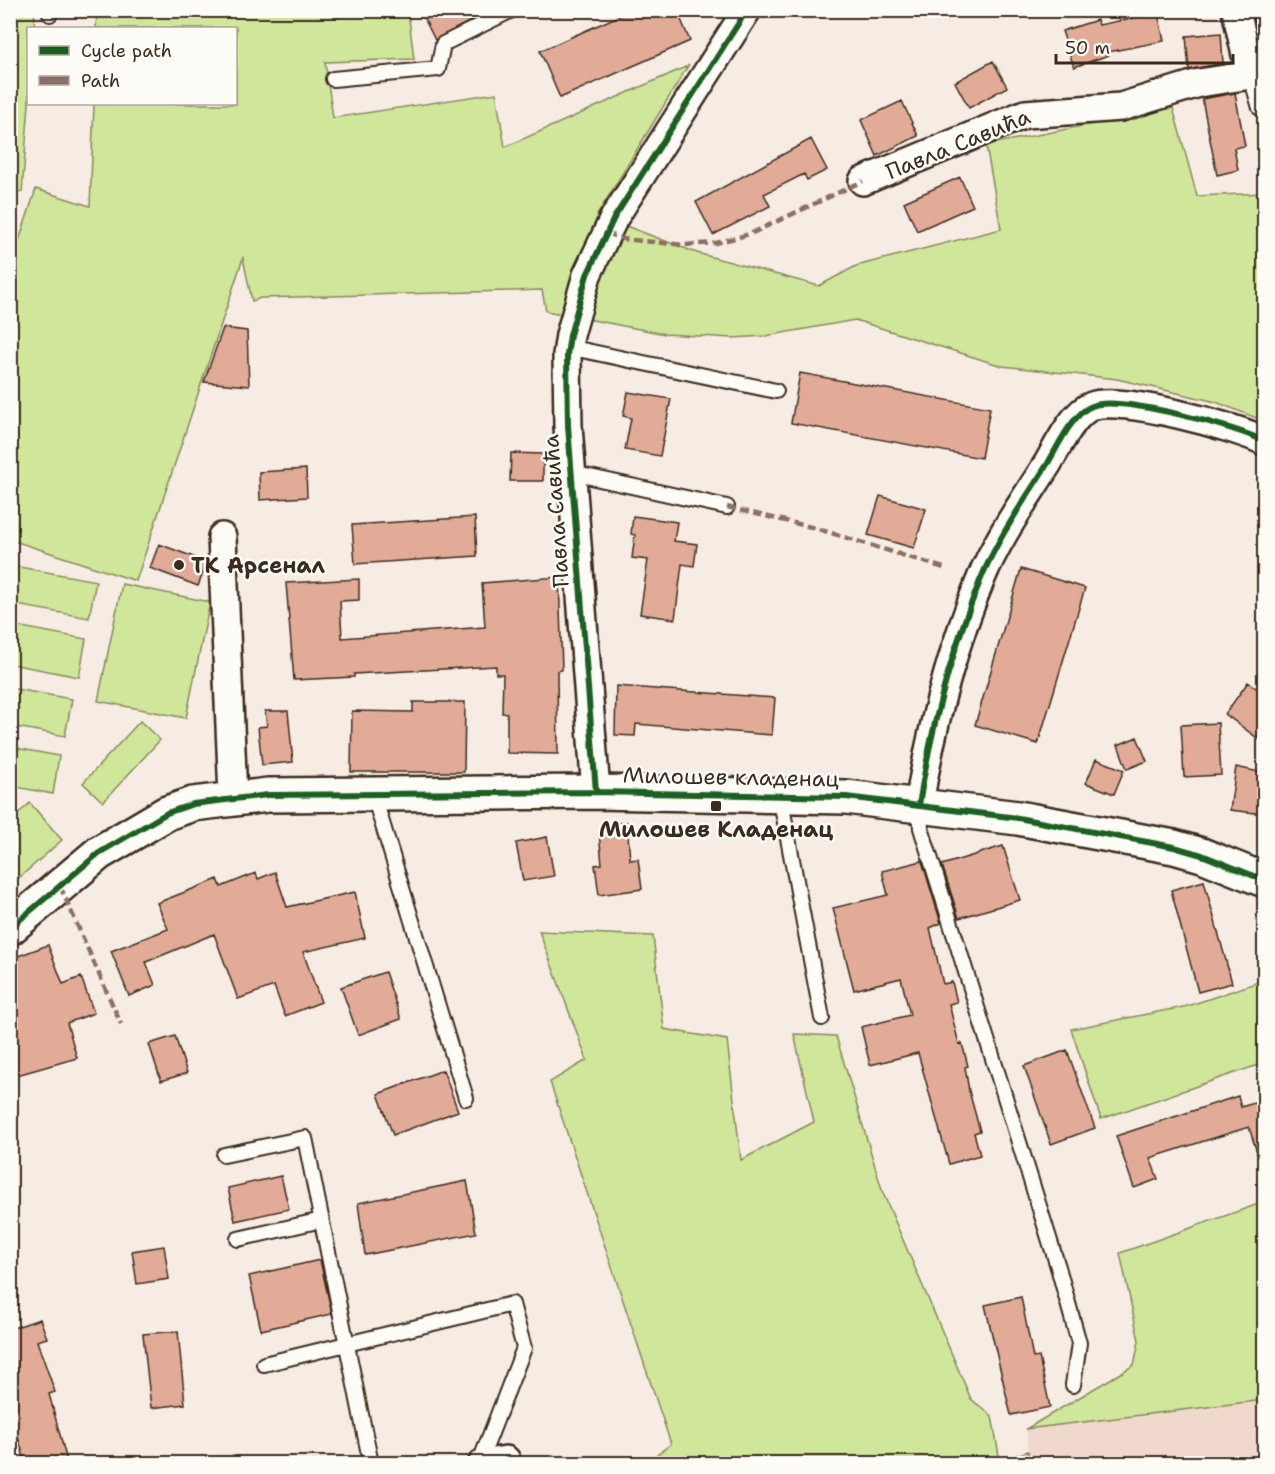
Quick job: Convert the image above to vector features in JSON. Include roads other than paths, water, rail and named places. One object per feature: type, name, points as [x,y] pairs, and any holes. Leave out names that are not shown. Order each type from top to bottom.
[{"type":"street","name":"Павла Савића","points":[[596,792],[572,473],[568,347],[587,275],[606,233],[747,10]]},
{"type":"street","points":[[1236,10],[1257,73]]},
{"type":"street","name":"Павла Савића","points":[[863,182],[1025,114],[1121,108],[1199,83],[1257,73]]},
{"type":"street","points":[[919,805],[951,664],[981,580],[1002,536],[1058,447],[1086,409],[1104,403],[1142,408],[1223,425],[1264,441]]},
{"type":"street","points":[[222,537],[233,797]]},
{"type":"street","name":"Милошев кладенац","points":[[10,928],[99,853],[124,837],[167,813],[193,804],[233,797],[373,792],[596,792],[846,797],[1018,818],[1174,847],[1202,855],[1264,880]]},
{"type":"lane","points":[[333,80],[438,69],[443,44],[512,10]]},
{"type":"lane","points":[[1257,73],[1260,108]]},
{"type":"lane","points":[[568,347],[776,391]]},
{"type":"lane","points":[[572,473],[727,507]]},
{"type":"lane","points":[[373,792],[466,1098]]},
{"type":"lane","points":[[780,794],[822,1018]]},
{"type":"lane","points":[[919,805],[921,828],[1055,1256],[1079,1343],[1073,1385]]},
{"type":"lane","points":[[224,1155],[305,1138],[371,1464]]},
{"type":"lane","points":[[238,1239],[322,1220]]},
{"type":"lane","points":[[264,1364],[512,1304],[525,1348],[489,1462]]},
{"type":"place","name":"ТК Арсенал","points":[[179,565]]},
{"type":"place","name":"Милошев Кладенац","points":[[716,806]]}]
